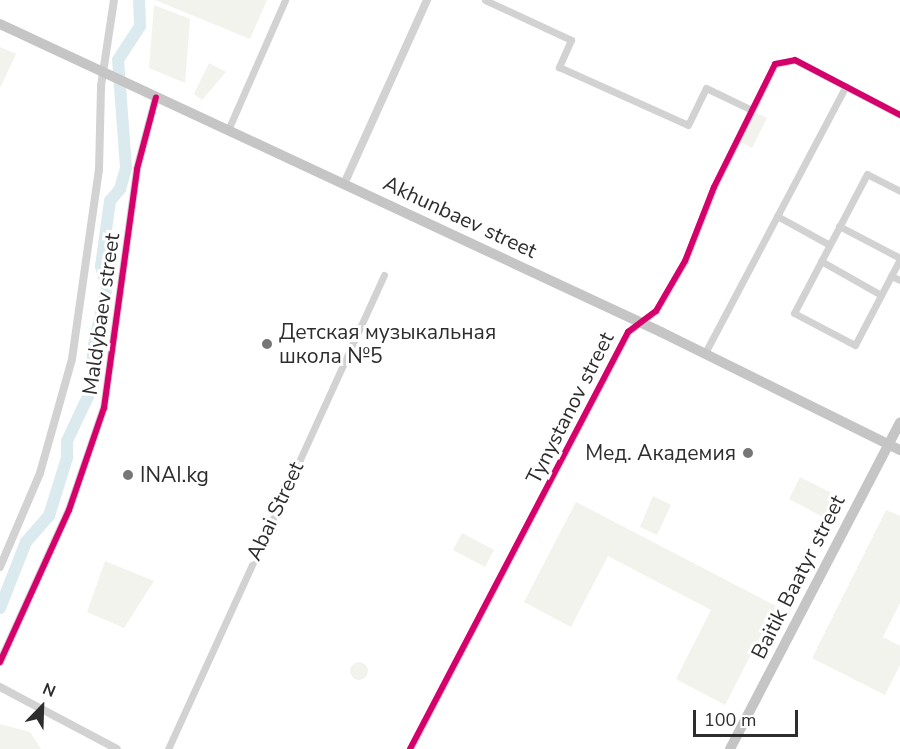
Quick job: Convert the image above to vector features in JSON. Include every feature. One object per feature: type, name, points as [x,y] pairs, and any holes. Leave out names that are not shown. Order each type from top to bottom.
[{"type":"main road","name":"Akhunbaev street","points":[[0,24],[705,353],[900,450]]},
{"type":"main road","name":"Baitik Baatyr street","points":[[730,749],[900,423]]},
{"type":"street","name":"Maldybaev street","points":[[0,567],[40,473],[72,360],[99,170],[114,0]]},
{"type":"street","points":[[228,130],[285,0]]},
{"type":"street","points":[[344,184],[427,0]]},
{"type":"street","points":[[485,0],[571,40],[559,67],[688,125],[706,88],[752,110]]},
{"type":"street","name":"Tynystanov street","points":[[410,749],[628,332],[656,311],[685,261],[752,110],[781,59],[795,60],[846,86]]},
{"type":"street","points":[[705,353],[846,86],[900,115]]},
{"type":"street","name":"Maldybaev street","points":[[0,662],[69,510],[104,408],[136,169],[156,97]]},
{"type":"street","points":[[839,226],[900,259],[855,345],[794,313],[839,226],[867,174],[900,191]]},
{"type":"street","points":[[777,216],[830,244]]},
{"type":"street","points":[[821,261],[881,295]]},
{"type":"street","name":"Abai Street","points":[[168,749],[384,275]]},
{"type":"street","points":[[891,276],[900,280]]},
{"type":"street","points":[[0,687],[117,749]]},
{"type":"shaded area","points":[[155,0],[267,0],[250,39]]},
{"type":"shaded area","points":[[154,5],[190,19],[185,83],[149,68]]},
{"type":"shaded area","points":[[0,47],[16,54],[0,88]]},
{"type":"shaded area","points":[[209,63],[226,72],[202,100],[194,94]]},
{"type":"shaded area","points":[[755,112],[767,118],[752,148],[740,142]]},
{"type":"shaded area","points":[[800,477],[838,496],[827,519],[789,499]]},
{"type":"shaded area","points":[[653,496],[671,505],[657,535],[640,527]]},
{"type":"shaded area","points":[[576,502],[776,606],[725,705],[676,679],[711,610],[608,556],[571,627],[524,602]]},
{"type":"shaded area","points":[[886,510],[900,516],[900,603],[883,637],[900,646],[900,665],[885,695],[812,658]]},
{"type":"shaded area","points":[[462,533],[494,550],[485,567],[453,550]]},
{"type":"shaded area","points":[[105,561],[154,581],[124,628],[87,612]]},
{"type":"shaded area","points":[[355,662],[363,662],[368,667],[366,678],[355,680],[350,675],[350,667]]},
{"type":"shaded area","points":[[0,724],[30,732],[41,749],[0,749]]},
{"type":"waterway","points":[[0,608],[26,542],[49,516],[67,458],[67,441],[93,386],[93,349],[107,286],[101,266],[110,201],[120,189],[126,168],[118,60],[140,26],[139,0]]},
{"type":"cycle path","points":[[410,749],[628,332],[656,311],[685,261],[714,187],[775,64],[795,60],[900,115]]},
{"type":"cycle path","points":[[0,662],[69,510],[104,408],[137,169],[156,97]]},
{"type":"place","name":"Детская музыкальная школа №5","points":[[267,344]]},
{"type":"place","name":"Мед. Академия","points":[[748,453]]},
{"type":"place","name":"INAI.kg","points":[[128,475]]}]
